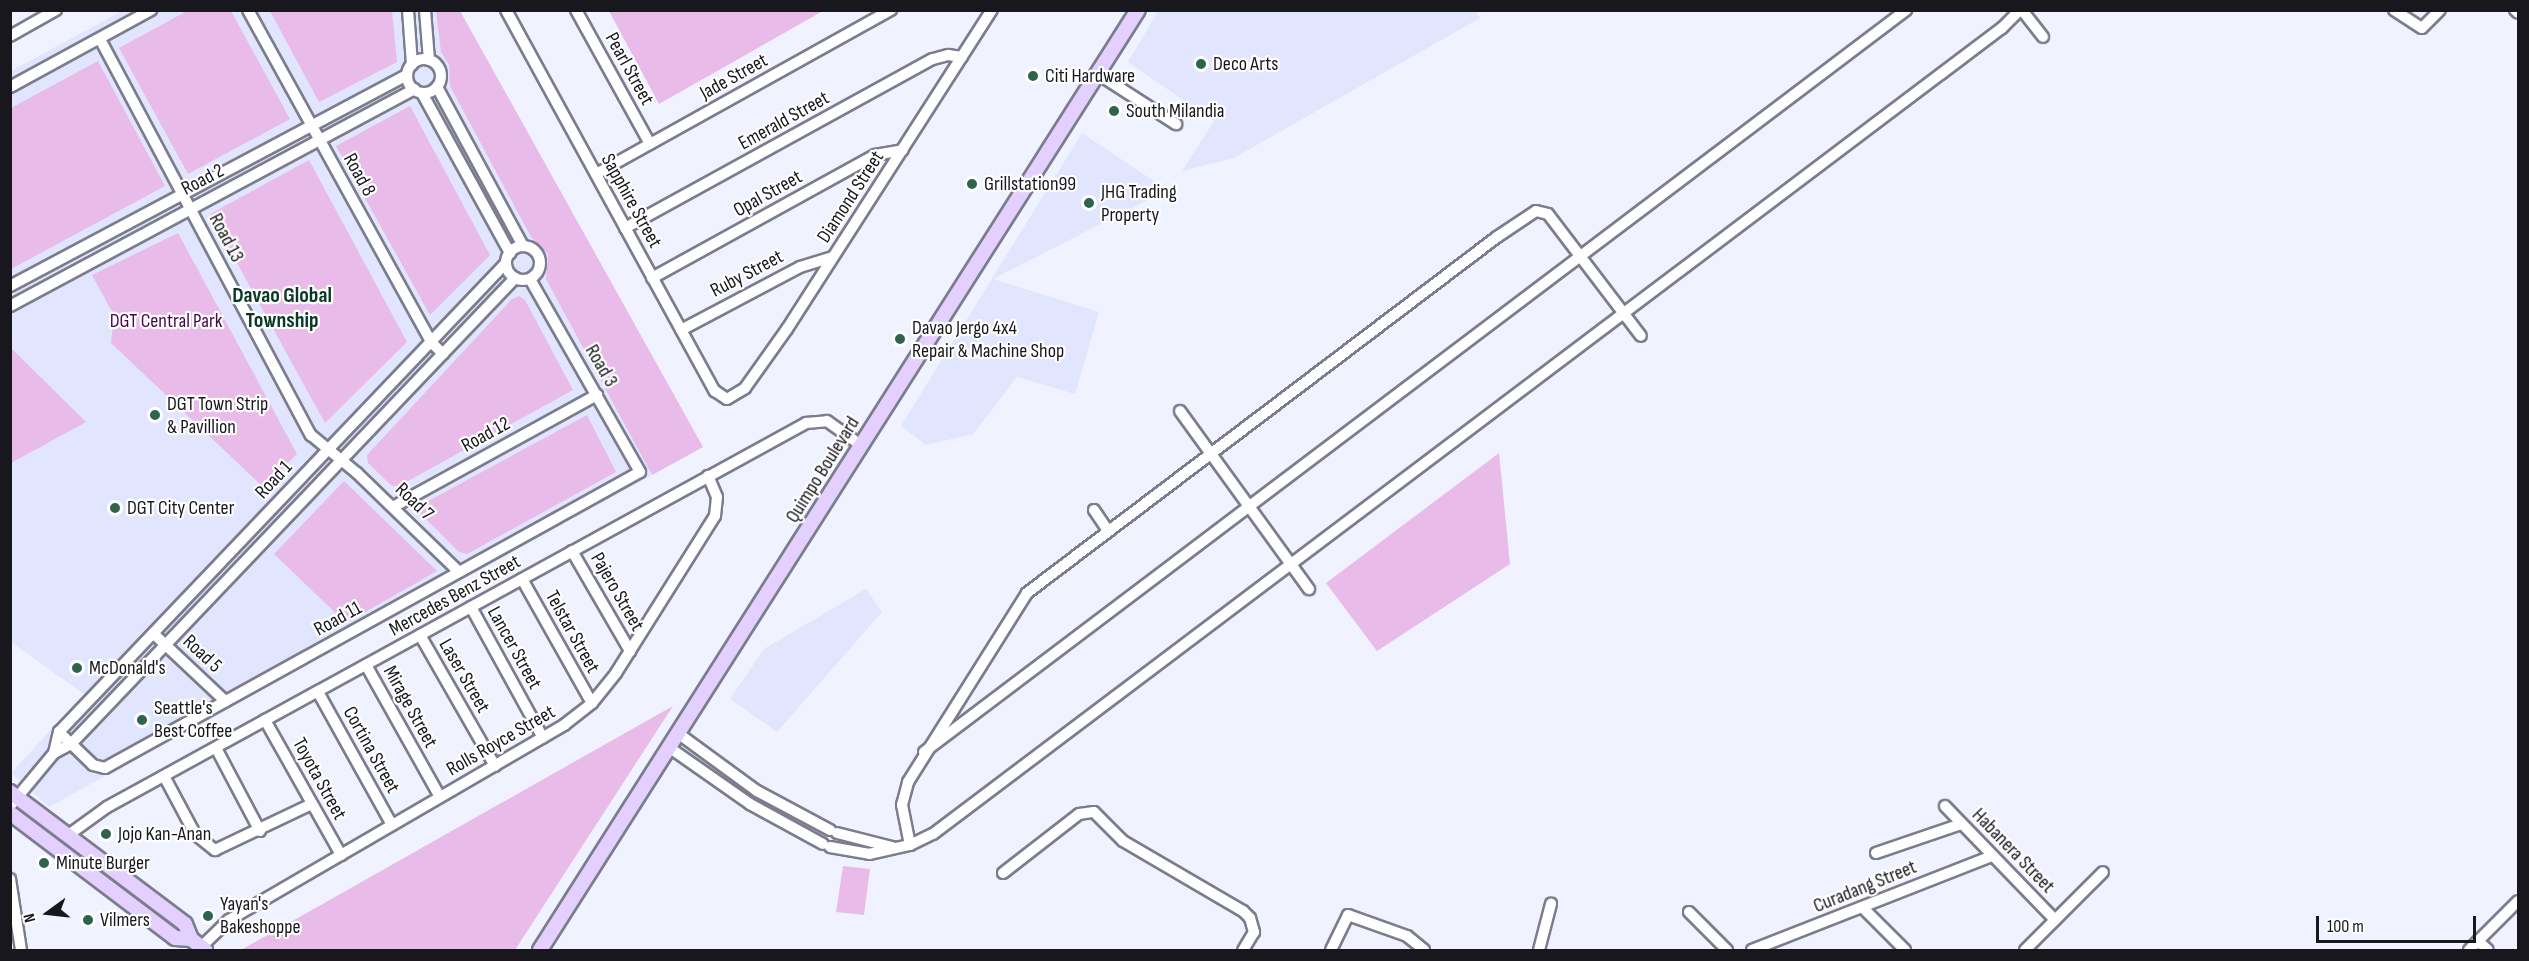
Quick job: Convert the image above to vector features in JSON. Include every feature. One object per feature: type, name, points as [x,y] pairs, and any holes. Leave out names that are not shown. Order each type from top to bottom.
[{"type":"main road","name":"Quimpo Boulevard","points":[[540,951],[1138,10]]},
{"type":"main road","points":[[13,799],[68,836],[185,924],[199,946]]},
{"type":"main road","points":[[10,813],[175,938],[199,946]]},
{"type":"street","points":[[10,36],[57,10]]},
{"type":"street","points":[[10,87],[151,10]]},
{"type":"street","name":"Road 8","points":[[248,10],[431,342],[443,354]]},
{"type":"street","points":[[408,10],[410,70],[418,91],[508,258],[515,278],[530,279],[540,267],[539,257],[523,246],[437,87],[441,74],[429,60],[425,10]]},
{"type":"street","name":"Sapphire Street","points":[[506,10],[715,391],[720,397],[732,398]]},
{"type":"street","name":"Pearl Street","points":[[576,10],[650,144]]},
{"type":"street","name":"Jade Street","points":[[596,174],[891,10]]},
{"type":"street","name":"Diamond Street","points":[[732,398],[745,388],[833,257],[992,10]]},
{"type":"street","points":[[924,752],[1906,10]]},
{"type":"street","points":[[670,748],[726,789],[827,846],[860,854],[904,846],[933,834],[1290,562],[2002,28],[2021,10],[2043,37]]},
{"type":"street","points":[[2394,10],[2422,28],[2440,10]]},
{"type":"street","points":[[2515,10],[2518,14]]},
{"type":"street","name":"Road 13","points":[[100,39],[304,423],[327,450],[341,460]]},
{"type":"street","name":"Emerald Street","points":[[625,228],[933,59],[948,55],[962,57]]},
{"type":"street","name":"Road 2","points":[[10,286],[312,126],[429,60]]},
{"type":"street","points":[[1098,74],[1176,124]]},
{"type":"street","name":"Road 2","points":[[10,306],[94,264],[190,207],[319,139],[418,91],[437,87]]},
{"type":"street","name":"Opal Street","points":[[652,278],[875,155],[903,150]]},
{"type":"street","points":[[904,846],[902,805],[908,782],[924,752],[1017,603],[1107,529],[1209,451],[1530,214],[1543,210],[1548,214],[1641,336]]},
{"type":"street","points":[[508,258],[523,246]]},
{"type":"street","points":[[85,247],[94,264]]},
{"type":"street","name":"Ruby Street","points":[[681,330],[800,267],[833,257]]},
{"type":"street","name":"Road 1","points":[[54,753],[59,732],[431,342],[508,258]]},
{"type":"street","name":"Road 1","points":[[13,799],[54,753],[71,744],[129,684],[515,278]]},
{"type":"street","name":"Road 3","points":[[530,279],[640,472]]},
{"type":"street","name":"Road 12","points":[[393,507],[597,395]]},
{"type":"street","points":[[1179,411],[1310,589]]},
{"type":"street","name":"Mercedes Benz Street","points":[[68,836],[96,814],[164,776],[708,476],[813,421],[827,421],[862,446]]},
{"type":"street","name":"Road 7","points":[[341,460],[459,572]]},
{"type":"street","name":"Road 11","points":[[59,732],[93,765],[105,768],[640,472]]},
{"type":"street","name":"Rolls Royce Street","points":[[199,946],[229,920],[543,738],[592,703],[630,651],[715,516],[717,497],[708,476]]},
{"type":"street","points":[[283,497],[295,509]]},
{"type":"street","points":[[1094,510],[1107,529]]},
{"type":"street","name":"Pajero Street","points":[[572,551],[630,651]]},
{"type":"street","name":"Telstar Street","points":[[522,579],[592,703]]},
{"type":"street","name":"Lancer Street","points":[[471,607],[543,738]]},
{"type":"street","name":"Road 5","points":[[154,634],[225,701]]},
{"type":"street","name":"Laser Street","points":[[420,635],[495,766]]},
{"type":"street","name":"Mirage Street","points":[[366,665],[440,797]]},
{"type":"street","points":[[116,672],[129,684]]},
{"type":"street","name":"Cortina Street","points":[[318,692],[392,825]]},
{"type":"street","name":"Toyota Street","points":[[265,720],[340,855]]},
{"type":"street","points":[[679,734],[757,790],[815,823],[833,831],[904,846]]},
{"type":"street","points":[[216,748],[260,831]]},
{"type":"street","points":[[164,776],[195,834],[208,848],[223,848],[312,804]]},
{"type":"street","name":"Habanera Street","points":[[1945,806],[2055,920]]},
{"type":"street","points":[[1003,873],[1079,814],[1094,812],[1123,841],[1243,911],[1253,925],[1252,936],[1243,951]]},
{"type":"street","points":[[808,837],[815,823]]},
{"type":"street","points":[[1876,853],[1961,824]]},
{"type":"street","name":"Curadang Street","points":[[1752,951],[1992,856]]},
{"type":"street","points":[[2025,951],[2103,872]]},
{"type":"street","points":[[10,879],[21,951]]},
{"type":"street","points":[[2469,951],[2518,903]]},
{"type":"street","points":[[1539,951],[1551,904]]},
{"type":"street","points":[[1862,908],[1905,951]]},
{"type":"street","points":[[1689,912],[1727,951]]},
{"type":"street","points":[[1330,951],[1348,915],[1407,936],[1424,951]]},
{"type":"street","points":[[2478,941],[2488,951]]},
{"type":"shaded area","points":[[1475,10],[1480,18],[1234,158],[1182,171],[1214,121],[1128,62],[1158,11]]},
{"type":"shaded area","points":[[122,11],[460,11],[703,447],[49,807],[11,773],[84,694],[11,642],[11,71]]},
{"type":"shaded area","points":[[1082,133],[1167,190],[993,279],[1099,312],[1075,394],[1017,377],[973,434],[926,445],[901,426]]},
{"type":"shaded area","points":[[866,589],[882,612],[777,732],[730,699],[764,649]]},
{"type":"green space","points":[[187,11],[231,11],[290,119],[188,174],[119,48]]},
{"type":"green space","points":[[270,11],[392,11],[397,62],[319,102]]},
{"type":"green space","points":[[436,11],[460,11],[703,447],[652,475],[546,279],[548,254],[531,237],[450,86],[449,65],[441,52]]},
{"type":"green space","points":[[609,11],[823,11],[659,104]]},
{"type":"green space","points":[[98,61],[165,186],[11,269],[11,108]]},
{"type":"green space","points":[[410,106],[490,255],[430,315],[336,146]]},
{"type":"green space","points":[[309,160],[407,342],[325,423],[210,214]]},
{"type":"green space","name":"DGT Central Park","points":[[178,233],[297,454],[263,487],[111,343],[114,315],[92,275]]},
{"type":"green space","points":[[519,296],[525,300],[573,390],[399,486],[392,486],[368,463],[367,455],[512,299]]},
{"type":"green space","points":[[11,348],[86,422],[10,463]]},
{"type":"green space","points":[[587,415],[616,472],[467,554],[459,552],[418,511],[421,505]]},
{"type":"green space","points":[[1499,453],[1510,564],[1377,651],[1326,583]]},
{"type":"green space","points":[[344,481],[437,571],[346,623],[274,554]]},
{"type":"green space","points":[[673,706],[515,950],[241,950]]},
{"type":"green space","points":[[843,866],[870,869],[864,915],[836,912]]},
{"type":"place","name":"Deco Arts","points":[[1201,64]]},
{"type":"place","name":"Citi Hardware","points":[[1033,76]]},
{"type":"place","name":"South Milandia","points":[[1114,111]]},
{"type":"place","name":"Grillstation99","points":[[972,184]]},
{"type":"place","name":"JHG Trading Property","points":[[1089,203]]},
{"type":"place","name":"Davao Jergo 4x4 Repair & Machine Shop","points":[[900,339]]},
{"type":"place","name":"DGT Town Strip & Pavillion","points":[[155,415]]},
{"type":"place","name":"DGT City Center","points":[[115,508]]},
{"type":"place","name":"McDonald's","points":[[77,668]]},
{"type":"place","name":"Seattle's Best Coffee","points":[[142,720]]},
{"type":"place","name":"Jojo Kan-Anan","points":[[106,834]]},
{"type":"place","name":"Minute Burger","points":[[44,863]]},
{"type":"place","name":"Yayan's Bakeshoppe","points":[[208,916]]},
{"type":"place","name":"Vilmers","points":[[88,920]]},
{"type":"district","name":"Davao Global Township","points":[[282,308]]}]
